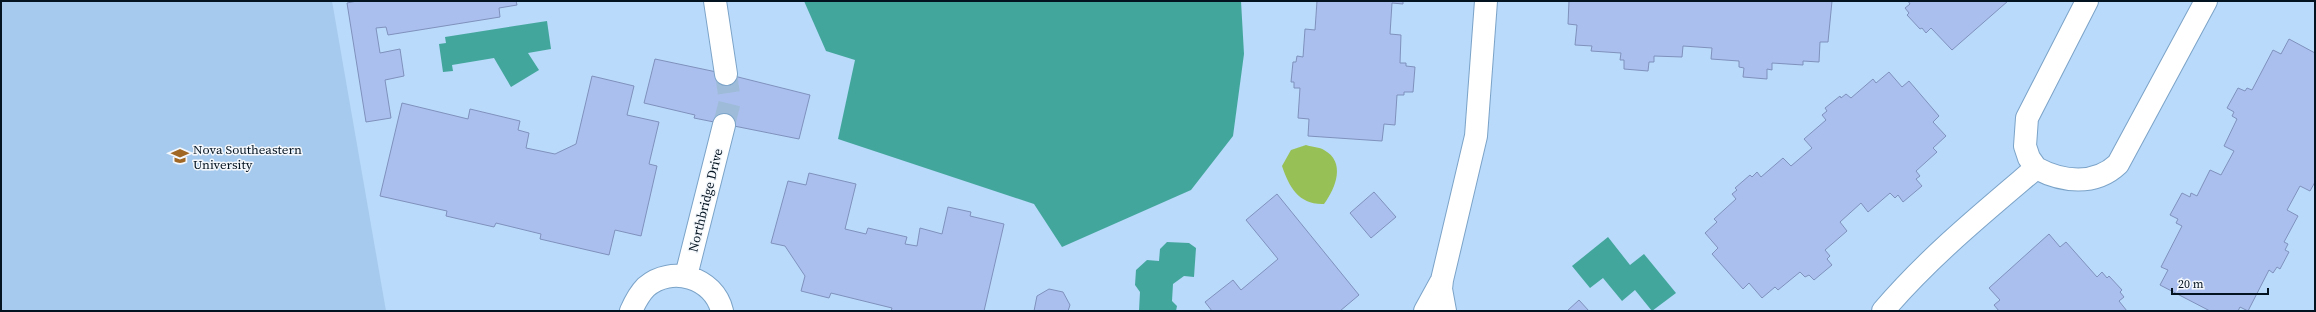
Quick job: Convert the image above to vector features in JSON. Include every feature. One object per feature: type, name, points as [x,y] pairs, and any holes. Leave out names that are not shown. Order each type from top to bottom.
[{"type":"lane","points":[[715,1],[726,74]]},
{"type":"lane","points":[[1445,311],[1441,289],[1442,280],[1476,136],[1486,1]]},
{"type":"lane","points":[[2087,1],[2027,118],[2025,146],[2029,158],[2036,168],[2058,177],[2086,179],[2099,177],[2110,172],[2118,164],[2206,1]]},
{"type":"lane","name":"Northbridge Drive","points":[[686,276],[724,125]]},
{"type":"lane","points":[[1888,309],[1941,250],[2036,168]]},
{"type":"lane","points":[[631,311],[636,299],[645,288],[657,280],[671,276],[686,276],[708,287],[716,297],[722,311]]},
{"type":"lane","points":[[1425,311],[1442,280]]},
{"type":"shaded area","name":"Nova Southeastern University","points":[[1,1],[332,1],[386,311],[1,311]]},
{"type":"shaded area","points":[[804,1],[1241,1],[1244,54],[1233,136],[1191,190],[1062,247],[1034,204],[838,139],[855,60],[826,51]]},
{"type":"shaded area","points":[[547,21],[551,49],[528,53],[539,70],[511,87],[494,58],[452,65],[453,71],[443,72],[439,44],[446,43],[445,37]]},
{"type":"shaded area","points":[[1608,237],[1630,265],[1644,254],[1676,293],[1652,311],[1635,290],[1622,301],[1603,278],[1590,288],[1572,266]]},
{"type":"shaded area","points":[[1167,242],[1189,243],[1196,248],[1194,277],[1184,276],[1173,284],[1172,301],[1177,306],[1176,311],[1139,311],[1140,292],[1135,285],[1136,270],[1147,260],[1159,261],[1160,249]]},
{"type":"green space","points":[[1306,145],[1322,149],[1331,155],[1335,161],[1337,176],[1332,190],[1324,204],[1315,204],[1302,198],[1296,193],[1288,181],[1282,166],[1291,150]]},
{"type":"building","points":[[357,1],[516,1],[517,5],[499,8],[500,17],[388,35],[386,27],[376,28],[380,53],[400,49],[404,76],[385,80],[391,118],[366,122],[347,3]]},
{"type":"building","points":[[1317,1],[1403,1],[1403,4],[1392,3],[1390,34],[1401,35],[1400,63],[1406,63],[1406,66],[1415,67],[1413,92],[1404,92],[1404,95],[1397,95],[1395,125],[1384,124],[1382,141],[1308,136],[1309,119],[1298,118],[1300,88],[1294,88],[1294,82],[1291,82],[1293,62],[1296,62],[1297,56],[1303,57],[1305,29],[1315,30]]},
{"type":"building","points":[[1569,1],[1832,1],[1828,42],[1820,42],[1819,62],[1803,61],[1803,65],[1772,63],[1772,70],[1767,69],[1767,79],[1743,77],[1744,68],[1739,67],[1739,61],[1711,59],[1712,48],[1683,46],[1682,57],[1654,56],[1654,62],[1649,62],[1648,71],[1624,69],[1624,60],[1620,60],[1621,53],[1591,51],[1592,46],[1575,45],[1577,25],[1568,24]]},
{"type":"building","points":[[1908,1],[2008,1],[1952,50],[1931,28],[1926,33],[1922,28],[1920,29],[1907,15],[1909,13],[1905,8],[1910,4]]},
{"type":"building","points":[[2289,39],[2315,53],[2315,182],[2310,191],[2300,186],[2287,210],[2298,216],[2284,242],[2288,244],[2285,250],[2289,252],[2280,269],[2277,267],[2273,273],[2269,270],[2248,311],[2240,307],[2238,311],[2210,311],[2160,285],[2168,270],[2161,267],[2182,226],[2176,223],[2178,219],[2170,215],[2182,193],[2190,197],[2191,193],[2197,196],[2210,170],[2221,175],[2234,151],[2224,146],[2237,119],[2232,116],[2234,112],[2227,108],[2238,88],[2245,91],[2247,88],[2252,90],[2273,50],[2281,54]]},
{"type":"building","points":[[655,59],[726,74],[810,95],[799,139],[694,118],[695,115],[644,103]]},
{"type":"building","points":[[1889,72],[1902,87],[1909,81],[1939,116],[1933,122],[1946,136],[1933,148],[1937,152],[1916,171],[1920,176],[1916,179],[1922,186],[1903,202],[1898,195],[1895,198],[1890,193],[1868,212],[1861,203],[1840,222],[1847,231],[1825,250],[1830,256],[1827,259],[1832,265],[1814,280],[1809,275],[1805,277],[1800,272],[1778,290],[1775,287],[1762,298],[1749,283],[1743,289],[1712,254],[1718,248],[1705,233],[1717,222],[1714,219],[1736,199],[1732,194],[1737,190],[1735,188],[1750,175],[1752,177],[1757,172],[1761,177],[1783,158],[1791,166],[1812,148],[1804,139],[1826,120],[1822,115],[1827,111],[1825,108],[1840,96],[1841,98],[1846,94],[1851,98],[1873,79],[1876,83]]},
{"type":"building","points":[[592,76],[634,86],[627,115],[659,122],[649,164],[657,166],[641,236],[615,230],[609,255],[540,239],[541,234],[496,223],[494,227],[446,216],[447,211],[380,196],[402,103],[468,119],[470,109],[520,121],[518,130],[529,133],[526,148],[555,154],[576,144]]},
{"type":"building","points":[[809,173],[856,184],[845,229],[866,234],[868,228],[907,237],[905,244],[917,246],[920,228],[942,234],[948,207],[971,212],[970,216],[1004,224],[984,311],[891,311],[892,308],[831,293],[829,298],[801,291],[805,276],[785,246],[771,243],[788,181],[806,185]]},
{"type":"building","points":[[1374,192],[1396,217],[1371,238],[1350,213]]},
{"type":"building","points":[[1277,194],[1359,295],[1340,311],[1212,311],[1205,302],[1233,280],[1241,290],[1278,259],[1246,220]]},
{"type":"building","points":[[2049,234],[2060,247],[2066,242],[2097,277],[2102,272],[2107,278],[2109,276],[2122,290],[2120,292],[2124,297],[2119,301],[2127,311],[1999,311],[1994,305],[2000,300],[1989,288]]},
{"type":"building","points":[[1049,289],[1063,292],[1070,305],[1068,311],[1034,311],[1037,296]]},
{"type":"building","points":[[1579,300],[1589,311],[1567,311]]},
{"type":"tunnel","points":[[724,125],[730,101],[726,74]]},
{"type":"place","name":"Nova Southeastern University","points":[[180,156]]}]
